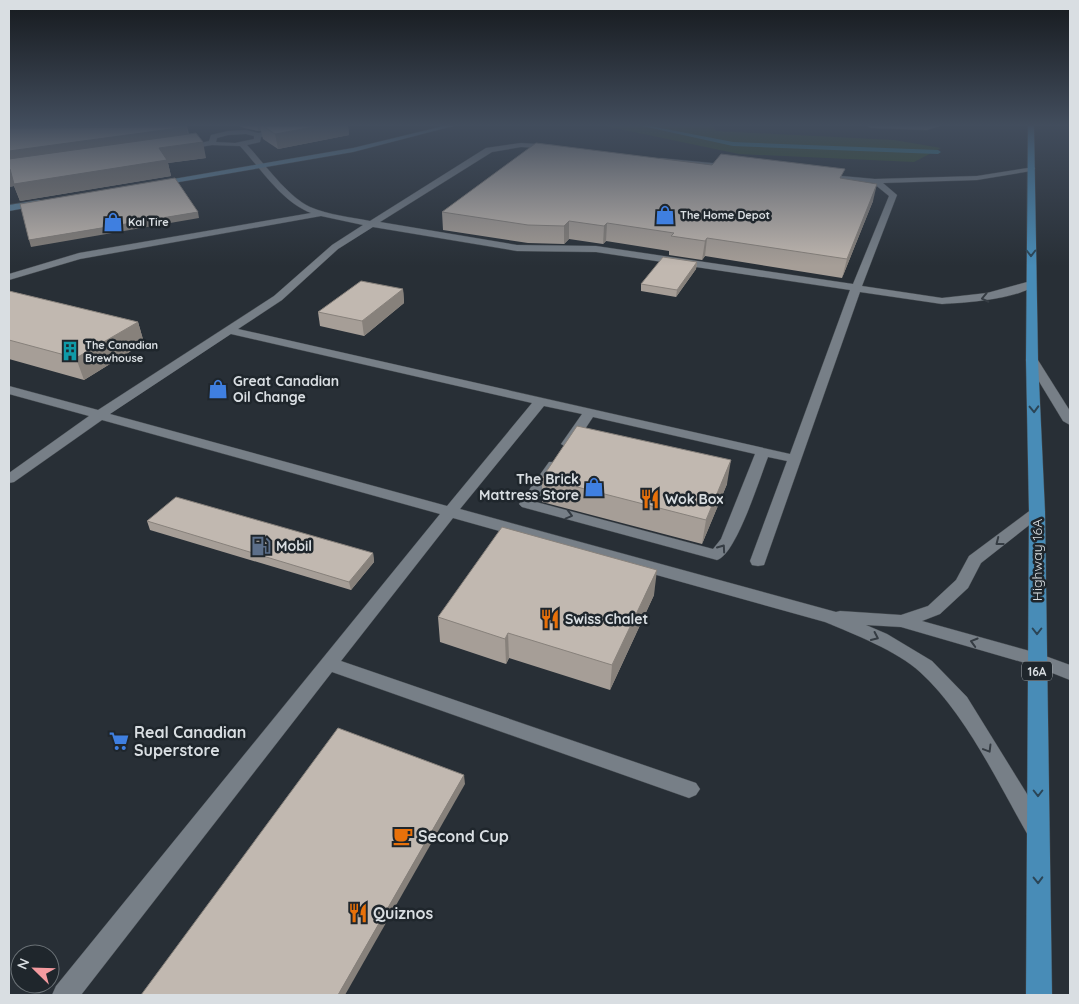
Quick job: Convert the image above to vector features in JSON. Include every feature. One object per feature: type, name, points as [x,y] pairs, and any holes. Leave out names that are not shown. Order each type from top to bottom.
[{"type":"main road","name":"Highway 16A","points":[[1031,173],[1032,360],[1037,512],[1039,995]]},
{"type":"street","points":[[146,186],[226,173]]},
{"type":"street","points":[[9,208],[48,201]]},
{"type":"lane","points":[[267,173],[289,196],[306,208],[320,214],[517,248],[596,249],[942,301],[977,300],[1006,294],[1031,284]]},
{"type":"lane","points":[[9,479],[101,414],[278,298],[326,254],[370,224],[453,173]]},
{"type":"lane","points":[[816,175],[875,180],[977,178],[1005,173]]},
{"type":"lane","points":[[758,561],[856,289],[893,195],[875,180]]},
{"type":"lane","points":[[9,277],[79,256],[320,214]]},
{"type":"lane","points":[[228,330],[795,459]]},
{"type":"lane","points":[[1032,360],[1070,421]]},
{"type":"lane","points":[[9,390],[831,617],[881,639],[925,666],[960,702],[1038,831]]},
{"type":"lane","points":[[66,995],[450,512],[541,401]]},
{"type":"lane","points":[[590,412],[527,504],[717,555],[728,540],[763,452]]},
{"type":"lane","points":[[901,621],[934,610],[962,584],[976,560],[1037,512]]},
{"type":"lane","points":[[831,617],[901,621],[1037,660],[1070,673]]},
{"type":"lane","points":[[329,664],[689,789]]},
{"type":"building","points":[[11,173],[85,173],[14,184]]},
{"type":"building","name":"The Home Depot","points":[[495,173],[843,173],[840,178],[877,184],[847,259],[707,238],[705,241],[671,236],[674,233],[607,223],[604,226],[569,221],[564,226],[528,225],[442,212]]},
{"type":"building","points":[[175,178],[198,212],[29,240],[20,204]]},
{"type":"building","points":[[663,257],[697,262],[677,290],[641,284]]},
{"type":"building","points":[[361,281],[403,289],[362,321],[318,312]]},
{"type":"building","points":[[9,291],[138,322],[76,358],[9,340]]},
{"type":"building","points":[[577,426],[731,460],[706,520],[542,478]]},
{"type":"building","name":"Mobil","points":[[176,497],[373,553],[349,582],[147,521]]},
{"type":"building","name":"Swiss Chalet","points":[[502,527],[657,570],[612,665],[508,633],[505,639],[438,617]]},
{"type":"building","points":[[338,728],[464,775],[338,995],[141,995]]},
{"type":"place","name":"The Home Depot","points":[[665,215]]},
{"type":"place","name":"Kal Tire","points":[[113,222]]},
{"type":"place","name":"The Canadian Brewhouse","points":[[70,351]]},
{"type":"place","name":"Great Canadian Oil Change","points":[[218,389]]},
{"type":"place","name":"The Brick Mattress Store","points":[[594,487]]},
{"type":"place","name":"Wok Box","points":[[650,499]]},
{"type":"place","name":"Mobil","points":[[261,546]]},
{"type":"place","name":"Swiss Chalet","points":[[550,619]]},
{"type":"place","name":"Real Canadian Superstore","points":[[119,741]]},
{"type":"place","name":"Second Cup","points":[[403,836]]},
{"type":"place","name":"Quiznos","points":[[358,913]]}]
